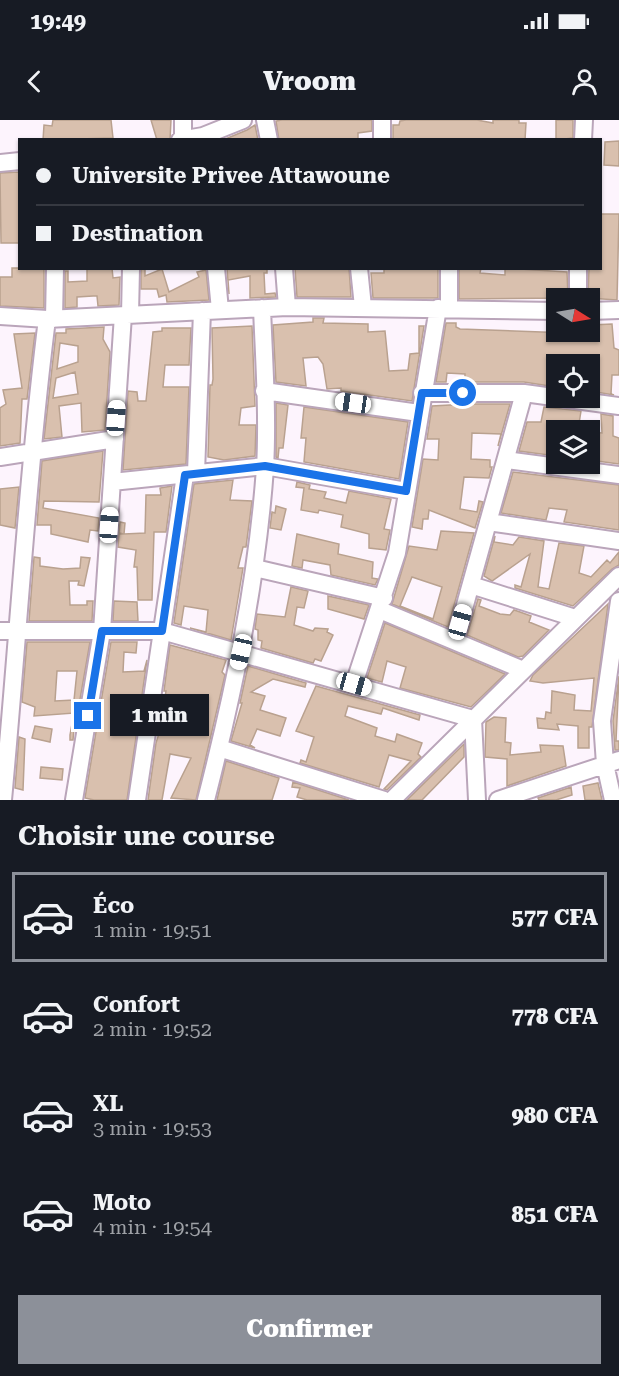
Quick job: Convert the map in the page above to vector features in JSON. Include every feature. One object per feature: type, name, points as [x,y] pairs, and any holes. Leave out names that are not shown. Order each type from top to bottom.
[{"type":"street","points":[[181,138],[183,120]]},
{"type":"street","points":[[203,138],[243,120]]},
{"type":"street","points":[[265,120],[268,138]]},
{"type":"street","points":[[382,120],[382,138]]},
{"type":"street","points":[[583,138],[584,120]]},
{"type":"street","points":[[0,163],[18,161]]},
{"type":"street","points":[[3,800],[5,726],[19,631],[31,451],[51,319],[55,270]]},
{"type":"street","points":[[74,800],[102,631],[130,270]]},
{"type":"street","points":[[216,270],[220,310]]},
{"type":"street","points":[[284,270],[287,307]]},
{"type":"street","points":[[359,270],[363,308]]},
{"type":"street","points":[[354,684],[397,553],[422,393],[444,308],[449,270]]},
{"type":"street","points":[[578,270],[578,288]]},
{"type":"street","points":[[0,316],[51,319],[287,307],[546,311]]},
{"type":"street","points":[[206,800],[241,652],[255,568],[265,466],[262,308]]},
{"type":"street","points":[[600,311],[619,310]]},
{"type":"street","points":[[137,800],[162,631],[190,474],[201,311]]},
{"type":"street","points":[[264,391],[419,412]]},
{"type":"street","points":[[422,393],[524,393],[619,406]]},
{"type":"street","points":[[455,641],[524,393]]},
{"type":"street","points":[[0,457],[115,439]]},
{"type":"street","points":[[506,460],[619,475]]},
{"type":"street","points":[[112,482],[265,466],[406,491]]},
{"type":"street","points":[[488,522],[619,541]]},
{"type":"street","points":[[255,568],[382,604],[455,641],[523,669]]},
{"type":"street","points":[[392,800],[619,576]]},
{"type":"street","points":[[471,585],[575,618]]},
{"type":"street","points":[[613,800],[612,762],[602,721],[619,601]]},
{"type":"street","points":[[0,631],[162,631],[473,719]]},
{"type":"street","points":[[473,719],[477,800]]},
{"type":"street","points":[[219,748],[384,800]]},
{"type":"street","points":[[498,800],[531,795],[612,762]]},
{"type":"building","points":[[53,120],[111,120],[113,138],[43,138],[44,125],[52,126]]},
{"type":"building","points":[[151,120],[171,120],[170,138],[156,138]]},
{"type":"building","points":[[372,120],[372,131],[358,133],[358,138],[279,138],[276,121]]},
{"type":"building","points":[[477,120],[493,123],[493,120],[519,120],[519,123],[526,123],[525,138],[393,138],[393,125],[399,125],[400,121]]},
{"type":"building","points":[[556,120],[573,120],[573,138],[556,138]]},
{"type":"building","points":[[255,125],[258,138],[228,138]]},
{"type":"building","points":[[619,141],[619,166],[604,165],[605,142]]},
{"type":"building","points":[[18,172],[18,243],[1,243],[0,173]]},
{"type":"building","points":[[602,214],[619,214],[617,300],[600,299],[600,288],[588,288],[589,270],[602,270]]},
{"type":"building","points":[[12,268],[44,270],[44,308],[0,306],[0,277],[12,277]]},
{"type":"building","points":[[87,270],[112,270],[113,278],[120,277],[119,305],[98,306],[97,296],[93,296],[77,297],[77,307],[65,308],[65,271],[68,271],[68,282],[87,281]]},
{"type":"building","points":[[141,270],[145,270],[145,276],[162,270],[169,292],[199,277],[197,272],[206,270],[209,300],[167,302],[166,295],[159,297],[157,289],[141,289]]},
{"type":"building","points":[[227,270],[267,270],[267,273],[264,273],[265,294],[275,293],[276,297],[250,298],[250,276],[228,280],[229,294]]},
{"type":"building","points":[[295,270],[349,270],[351,297],[297,297]]},
{"type":"building","points":[[384,270],[438,270],[438,298],[373,298],[371,273],[384,273]]},
{"type":"building","points":[[459,270],[481,270],[480,273],[505,275],[505,270],[567,272],[568,288],[546,288],[546,298],[459,299]]},
{"type":"building","points":[[313,318],[324,318],[323,323],[368,324],[368,332],[385,331],[389,371],[408,370],[410,354],[419,353],[419,326],[424,326],[412,401],[341,391],[341,388],[327,389],[323,364],[318,357],[303,358],[306,386],[276,382],[273,325],[313,322]]},
{"type":"building","points":[[446,323],[456,323],[456,327],[460,329],[546,332],[546,342],[600,342],[600,325],[612,324],[614,348],[619,350],[619,375],[612,375],[611,394],[614,395],[600,393],[600,354],[546,354],[546,385],[524,382],[465,382],[465,374],[447,373],[446,382],[436,382]]},
{"type":"building","points":[[252,326],[255,406],[241,408],[239,425],[256,425],[255,456],[224,460],[208,457],[210,385],[213,379],[212,328]]},
{"type":"building","points":[[104,327],[103,339],[110,352],[105,430],[82,432],[81,403],[59,406],[62,437],[44,439],[56,333],[66,333],[66,329]],"holes":[[[60,343],[78,346],[78,362],[57,369]],[[75,372],[78,394],[53,398],[56,378]]]},
{"type":"building","points":[[162,328],[191,328],[189,365],[165,365],[163,387],[189,387],[186,464],[123,470],[128,391],[137,392],[138,401],[146,401],[153,332],[162,331]]},
{"type":"building","points":[[35,333],[27,399],[22,399],[20,443],[0,446],[0,408],[6,404],[3,390],[22,388],[14,334]]},
{"type":"building","points":[[276,403],[288,405],[283,448],[279,448],[278,458],[276,457]]},
{"type":"building","points":[[510,404],[498,446],[501,434],[472,433],[471,459],[490,460],[490,467],[492,467],[489,478],[464,477],[460,509],[477,512],[479,501],[483,502],[475,528],[429,510],[428,519],[423,519],[422,529],[412,527],[423,459],[438,460],[439,439],[427,439],[432,406]]},
{"type":"building","points":[[304,407],[408,422],[399,479],[304,462],[306,438],[301,438]]},
{"type":"building","points":[[544,407],[581,411],[580,420],[546,420],[546,455],[519,451],[527,422],[541,422]]},
{"type":"building","points":[[601,414],[613,416],[613,436],[619,438],[619,464],[600,461],[600,433],[602,433]]},
{"type":"building","points":[[103,451],[99,502],[44,501],[43,508],[99,518],[98,531],[90,530],[88,542],[51,534],[51,525],[37,525],[42,461]]},
{"type":"building","points":[[513,472],[619,485],[619,530],[564,522],[567,510],[549,508],[546,520],[501,513]]},
{"type":"building","points":[[233,480],[230,500],[252,501],[246,547],[243,547],[238,568],[243,568],[231,640],[190,628],[206,632],[208,610],[184,606],[181,625],[174,623],[194,484]]},
{"type":"building","points":[[297,482],[310,485],[309,489],[326,492],[324,498],[346,503],[349,491],[391,499],[384,529],[390,530],[386,550],[369,548],[369,534],[341,527],[343,515],[319,510],[318,513],[301,510],[304,488],[296,487]]},
{"type":"building","points":[[172,486],[166,532],[154,532],[152,600],[138,600],[137,567],[134,567],[136,550],[118,547],[119,534],[145,533],[146,495],[161,495],[160,488]]},
{"type":"building","points":[[19,487],[15,528],[0,525],[0,489]]},
{"type":"building","points":[[276,506],[286,509],[281,530],[270,528],[272,512],[275,513]]},
{"type":"building","points":[[120,522],[125,523],[124,534],[119,533]]},
{"type":"building","points":[[441,531],[474,533],[448,627],[392,604],[409,546],[437,550]],"holes":[[[412,577],[442,587],[433,619],[400,606]]]},
{"type":"building","points":[[297,534],[339,544],[338,554],[373,562],[372,578],[378,579],[375,585],[331,575],[330,565],[303,560],[302,568],[292,566]]},
{"type":"building","points":[[495,536],[494,542],[513,545],[519,537],[544,541],[538,587],[549,589],[559,543],[584,546],[579,573],[591,577],[607,560],[610,563],[619,552],[619,565],[573,606],[515,588],[515,585],[521,587],[530,554],[492,581],[484,576]]},
{"type":"building","points":[[34,557],[40,558],[40,566],[63,569],[80,568],[81,557],[90,558],[84,586],[78,585],[79,581],[69,581],[70,605],[87,605],[87,601],[93,601],[92,621],[29,621]]},
{"type":"building","points":[[291,587],[308,591],[304,608],[297,607],[294,625],[313,631],[315,628],[328,629],[327,632],[333,635],[321,661],[315,659],[313,663],[261,648],[262,641],[258,640],[258,630],[255,629],[257,614],[285,617]]},
{"type":"building","points":[[328,596],[369,605],[364,619],[328,609]]},
{"type":"building","points":[[478,599],[481,600],[479,606],[500,614],[510,615],[514,610],[520,612],[531,616],[529,622],[549,630],[523,656],[518,657],[467,635]]},
{"type":"building","points":[[114,601],[137,602],[138,621],[113,621]]},
{"type":"building","points":[[608,604],[592,727],[589,727],[589,748],[578,748],[578,726],[557,724],[559,730],[538,728],[537,718],[545,719],[546,712],[551,713],[552,691],[575,695],[574,710],[591,711],[594,678],[543,683],[530,681],[533,675]]},
{"type":"building","points":[[385,623],[505,674],[471,707],[400,688],[406,667],[387,661],[382,682],[367,678]]},
{"type":"building","points":[[27,642],[90,642],[79,705],[76,705],[73,740],[70,740],[70,735],[74,713],[34,716],[35,707],[22,702]],"holes":[[[57,671],[77,671],[74,700],[55,701]]]},
{"type":"building","points":[[111,642],[137,642],[136,653],[124,652],[123,672],[144,671],[147,660],[127,800],[94,800],[85,798]]},
{"type":"building","points":[[170,645],[226,660],[222,672],[225,675],[196,800],[171,798],[191,758],[170,754],[162,800],[148,800],[156,743],[166,711],[163,710],[166,691],[164,691]]},
{"type":"building","points":[[248,666],[306,683],[305,687],[273,679],[251,692],[265,696],[260,710],[286,718],[280,736],[257,729],[250,745],[255,748],[231,741],[242,703],[240,703]]},
{"type":"building","points":[[619,676],[616,741],[619,741],[619,750],[615,750],[613,721]]},
{"type":"building","points":[[316,686],[420,715],[419,720],[383,708],[381,714],[348,706],[345,716],[377,728],[375,736],[395,742],[397,734],[422,743],[418,754],[421,757],[387,790],[384,789],[411,761],[389,755],[379,787],[300,763],[301,760],[306,762],[314,737],[296,731]]},
{"type":"building","points":[[494,717],[506,718],[505,742],[511,743],[510,755],[541,752],[540,745],[563,746],[566,766],[507,786],[507,759],[485,757],[486,722]]},
{"type":"building","points":[[35,726],[52,729],[50,742],[32,738]]},
{"type":"building","points":[[19,737],[25,739],[23,790],[15,788]]},
{"type":"building","points":[[464,744],[464,757],[422,800],[407,800]]},
{"type":"building","points":[[226,761],[279,778],[272,800],[217,800]]},
{"type":"building","points":[[41,767],[63,769],[62,780],[40,778]]},
{"type":"building","points":[[293,782],[349,800],[307,800],[297,797],[300,788],[292,787]]},
{"type":"building","points":[[598,783],[602,800],[585,800],[583,786]]},
{"type":"building","points":[[571,787],[572,795],[556,800],[539,800],[538,798]]},
{"type":"route","points":[[88,716],[102,631],[162,631],[185,475],[265,466],[406,491],[422,393],[463,393]]}]
